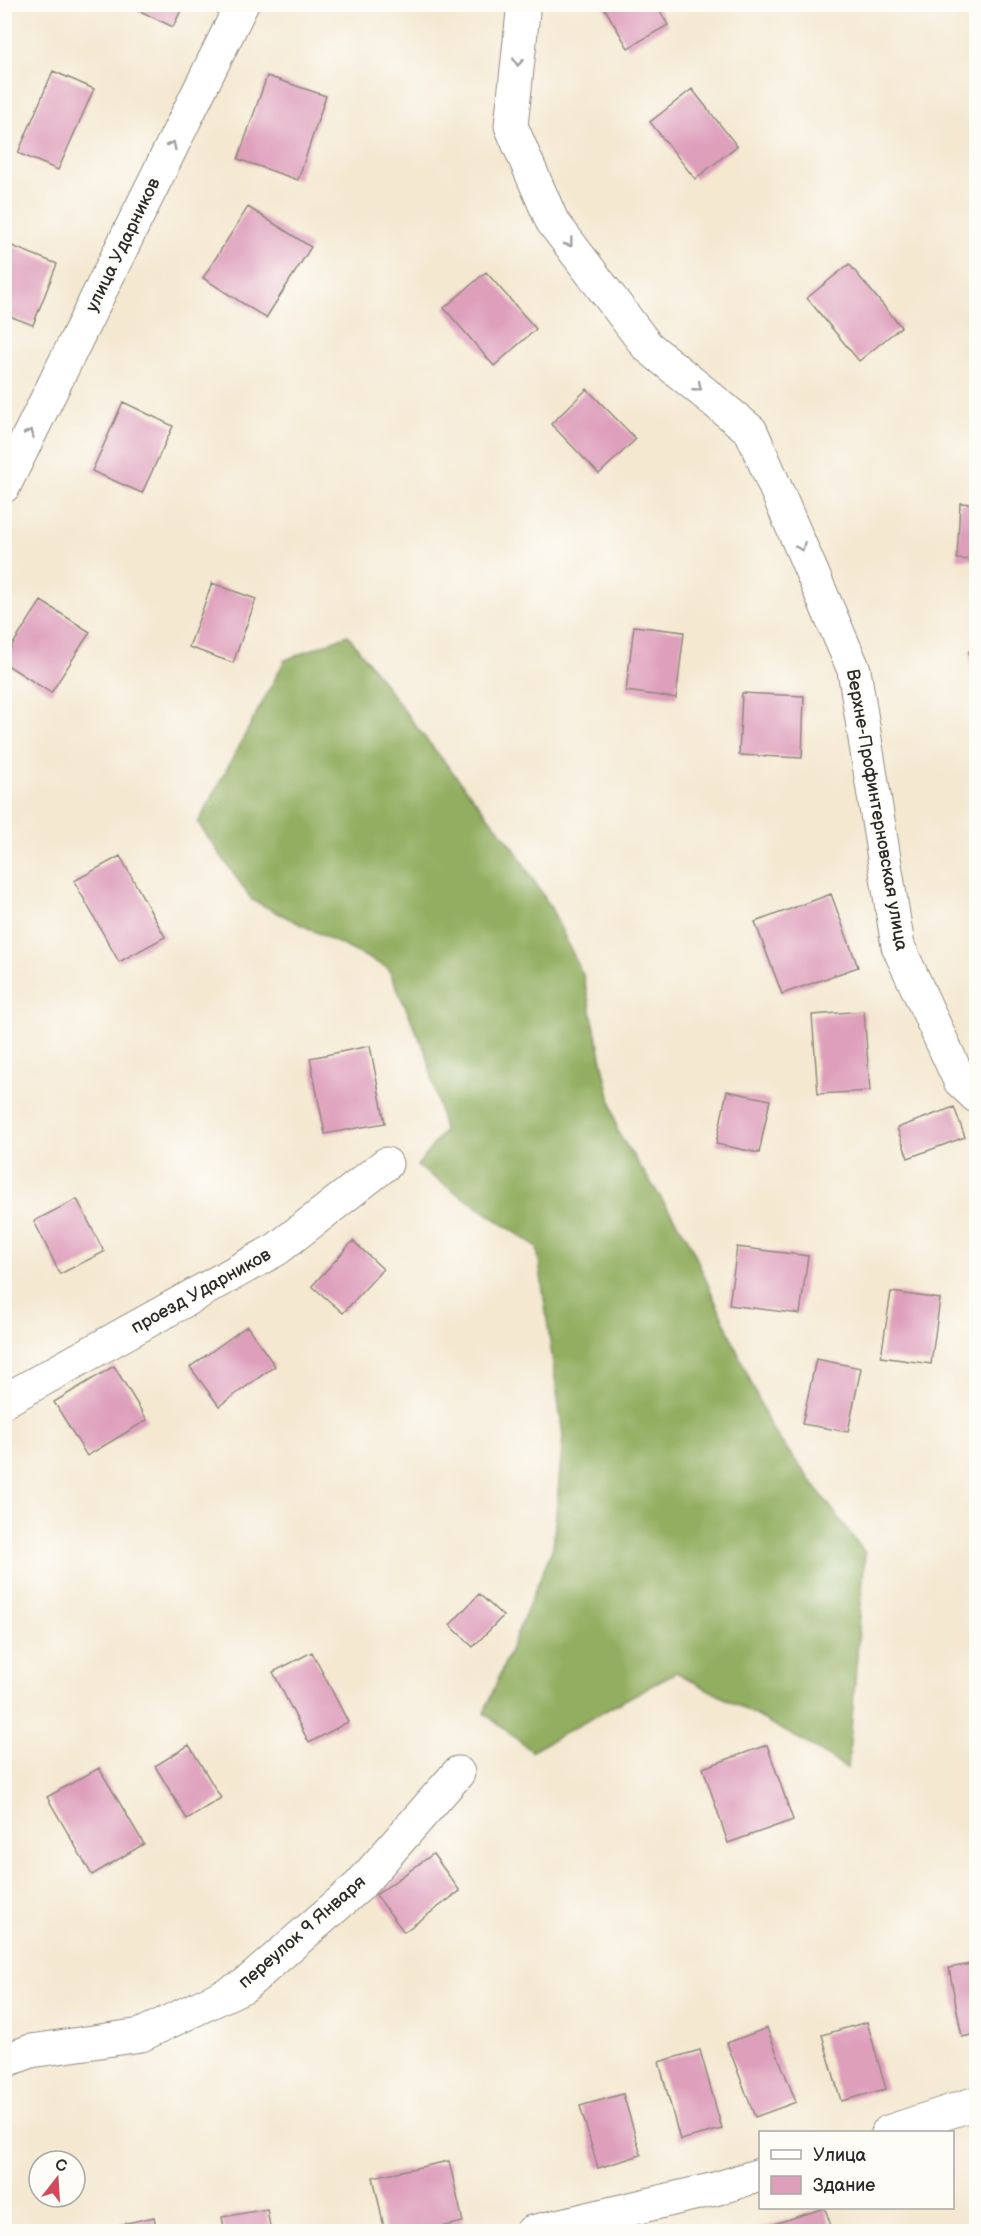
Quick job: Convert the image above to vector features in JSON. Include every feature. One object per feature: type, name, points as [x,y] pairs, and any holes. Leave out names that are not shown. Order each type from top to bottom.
[{"type":"street","name":"улица Ударников","points":[[4,486],[242,4]]},
{"type":"street","name":"Верхне-Профинтерновская улица","points":[[521,4],[523,12],[511,126],[552,221],[647,346],[751,431],[854,670],[898,946],[960,1081],[976,1096]]},
{"type":"street","name":"проезд Ударников","points":[[4,1401],[277,1249],[386,1164]]},
{"type":"street","name":"переулок 9 Января","points":[[4,2061],[31,2051],[141,2035],[244,1986],[359,1886],[458,1773]]},
{"type":"street","points":[[894,2131],[976,2103]]},
{"type":"street","points":[[532,2232],[715,2189],[759,2175]]},
{"type":"green space","points":[[348,635],[418,729],[513,847],[551,908],[583,975],[618,1133],[688,1239],[771,1428],[865,1553],[848,1769],[805,1742],[676,1672],[532,1751],[484,1713],[553,1547],[563,1436],[537,1247],[417,1166],[444,1131],[427,1055],[388,968],[252,900],[198,823],[285,660]]},
{"type":"building","points":[[133,4],[184,4],[173,27],[132,7]]},
{"type":"building","points":[[602,4],[656,4],[668,25],[628,48]]},
{"type":"building","points":[[53,71],[94,89],[58,170],[18,153]]},
{"type":"building","points":[[267,76],[326,96],[298,180],[238,159]]},
{"type":"building","points":[[692,89],[737,146],[695,179],[650,122]]},
{"type":"building","points":[[248,207],[311,247],[266,318],[203,278]]},
{"type":"building","points":[[12,246],[57,264],[33,325],[4,314],[4,265]]},
{"type":"building","points":[[849,264],[901,327],[859,361],[807,298]]},
{"type":"building","points":[[486,272],[536,329],[494,366],[444,308]]},
{"type":"building","points":[[587,389],[636,439],[599,474],[551,424]]},
{"type":"building","points":[[123,402],[173,426],[142,493],[92,471]]},
{"type":"building","points":[[960,503],[976,504],[976,560],[957,559]]},
{"type":"building","points":[[212,583],[256,599],[233,663],[189,647]]},
{"type":"building","points":[[41,601],[90,632],[51,693],[4,663],[4,658]]},
{"type":"building","points":[[634,626],[684,632],[676,698],[626,691]]},
{"type":"building","points":[[976,650],[976,705],[975,705],[969,651]]},
{"type":"building","points":[[742,693],[804,696],[802,758],[739,755]]},
{"type":"building","points":[[976,792],[976,821],[975,821],[971,793]]},
{"type":"building","points":[[120,856],[165,937],[119,962],[74,881]]},
{"type":"building","points":[[831,894],[858,967],[782,994],[755,922]]},
{"type":"building","points":[[864,1011],[870,1091],[818,1094],[812,1015]]},
{"type":"building","points":[[370,1046],[385,1123],[325,1134],[310,1058]]},
{"type":"building","points":[[727,1091],[770,1100],[759,1153],[716,1144]]},
{"type":"building","points":[[954,1107],[965,1137],[908,1158],[897,1128]]},
{"type":"building","points":[[77,1199],[104,1252],[60,1274],[34,1221]]},
{"type":"building","points":[[353,1241],[383,1269],[343,1313],[312,1286]]},
{"type":"building","points":[[737,1247],[808,1256],[800,1314],[729,1305]]},
{"type":"building","points":[[891,1292],[940,1299],[931,1364],[881,1357]]},
{"type":"building","points":[[247,1326],[275,1366],[219,1406],[190,1367]]},
{"type":"building","points":[[816,1359],[861,1368],[848,1432],[802,1424]]},
{"type":"building","points":[[114,1366],[147,1420],[87,1456],[54,1402]]},
{"type":"building","points":[[479,1594],[503,1616],[473,1647],[450,1625]]},
{"type":"building","points":[[312,1652],[348,1722],[309,1743],[273,1672]]},
{"type":"building","points":[[189,1745],[221,1798],[187,1819],[155,1766]]},
{"type":"building","points":[[767,1745],[793,1820],[728,1843],[703,1768]]},
{"type":"building","points":[[99,1768],[144,1844],[92,1875],[47,1797]]},
{"type":"building","points":[[433,1854],[460,1891],[404,1932],[376,1895]]},
{"type":"building","points":[[976,1963],[976,2034],[962,2037],[949,1968]]},
{"type":"building","points":[[867,2022],[886,2089],[841,2101],[822,2035]]},
{"type":"building","points":[[767,2028],[796,2102],[755,2117],[727,2043]]},
{"type":"building","points":[[700,2050],[722,2129],[680,2140],[659,2062]]},
{"type":"building","points":[[623,2094],[641,2155],[598,2168],[580,2106]]},
{"type":"building","points":[[449,2161],[463,2222],[418,2232],[385,2232],[373,2177]]},
{"type":"building","points":[[267,2209],[271,2232],[225,2232],[222,2217]]},
{"type":"building","points":[[825,2209],[833,2232],[759,2232],[758,2229]]},
{"type":"building","points":[[154,2217],[157,2232],[91,2232],[91,2231]]}]
